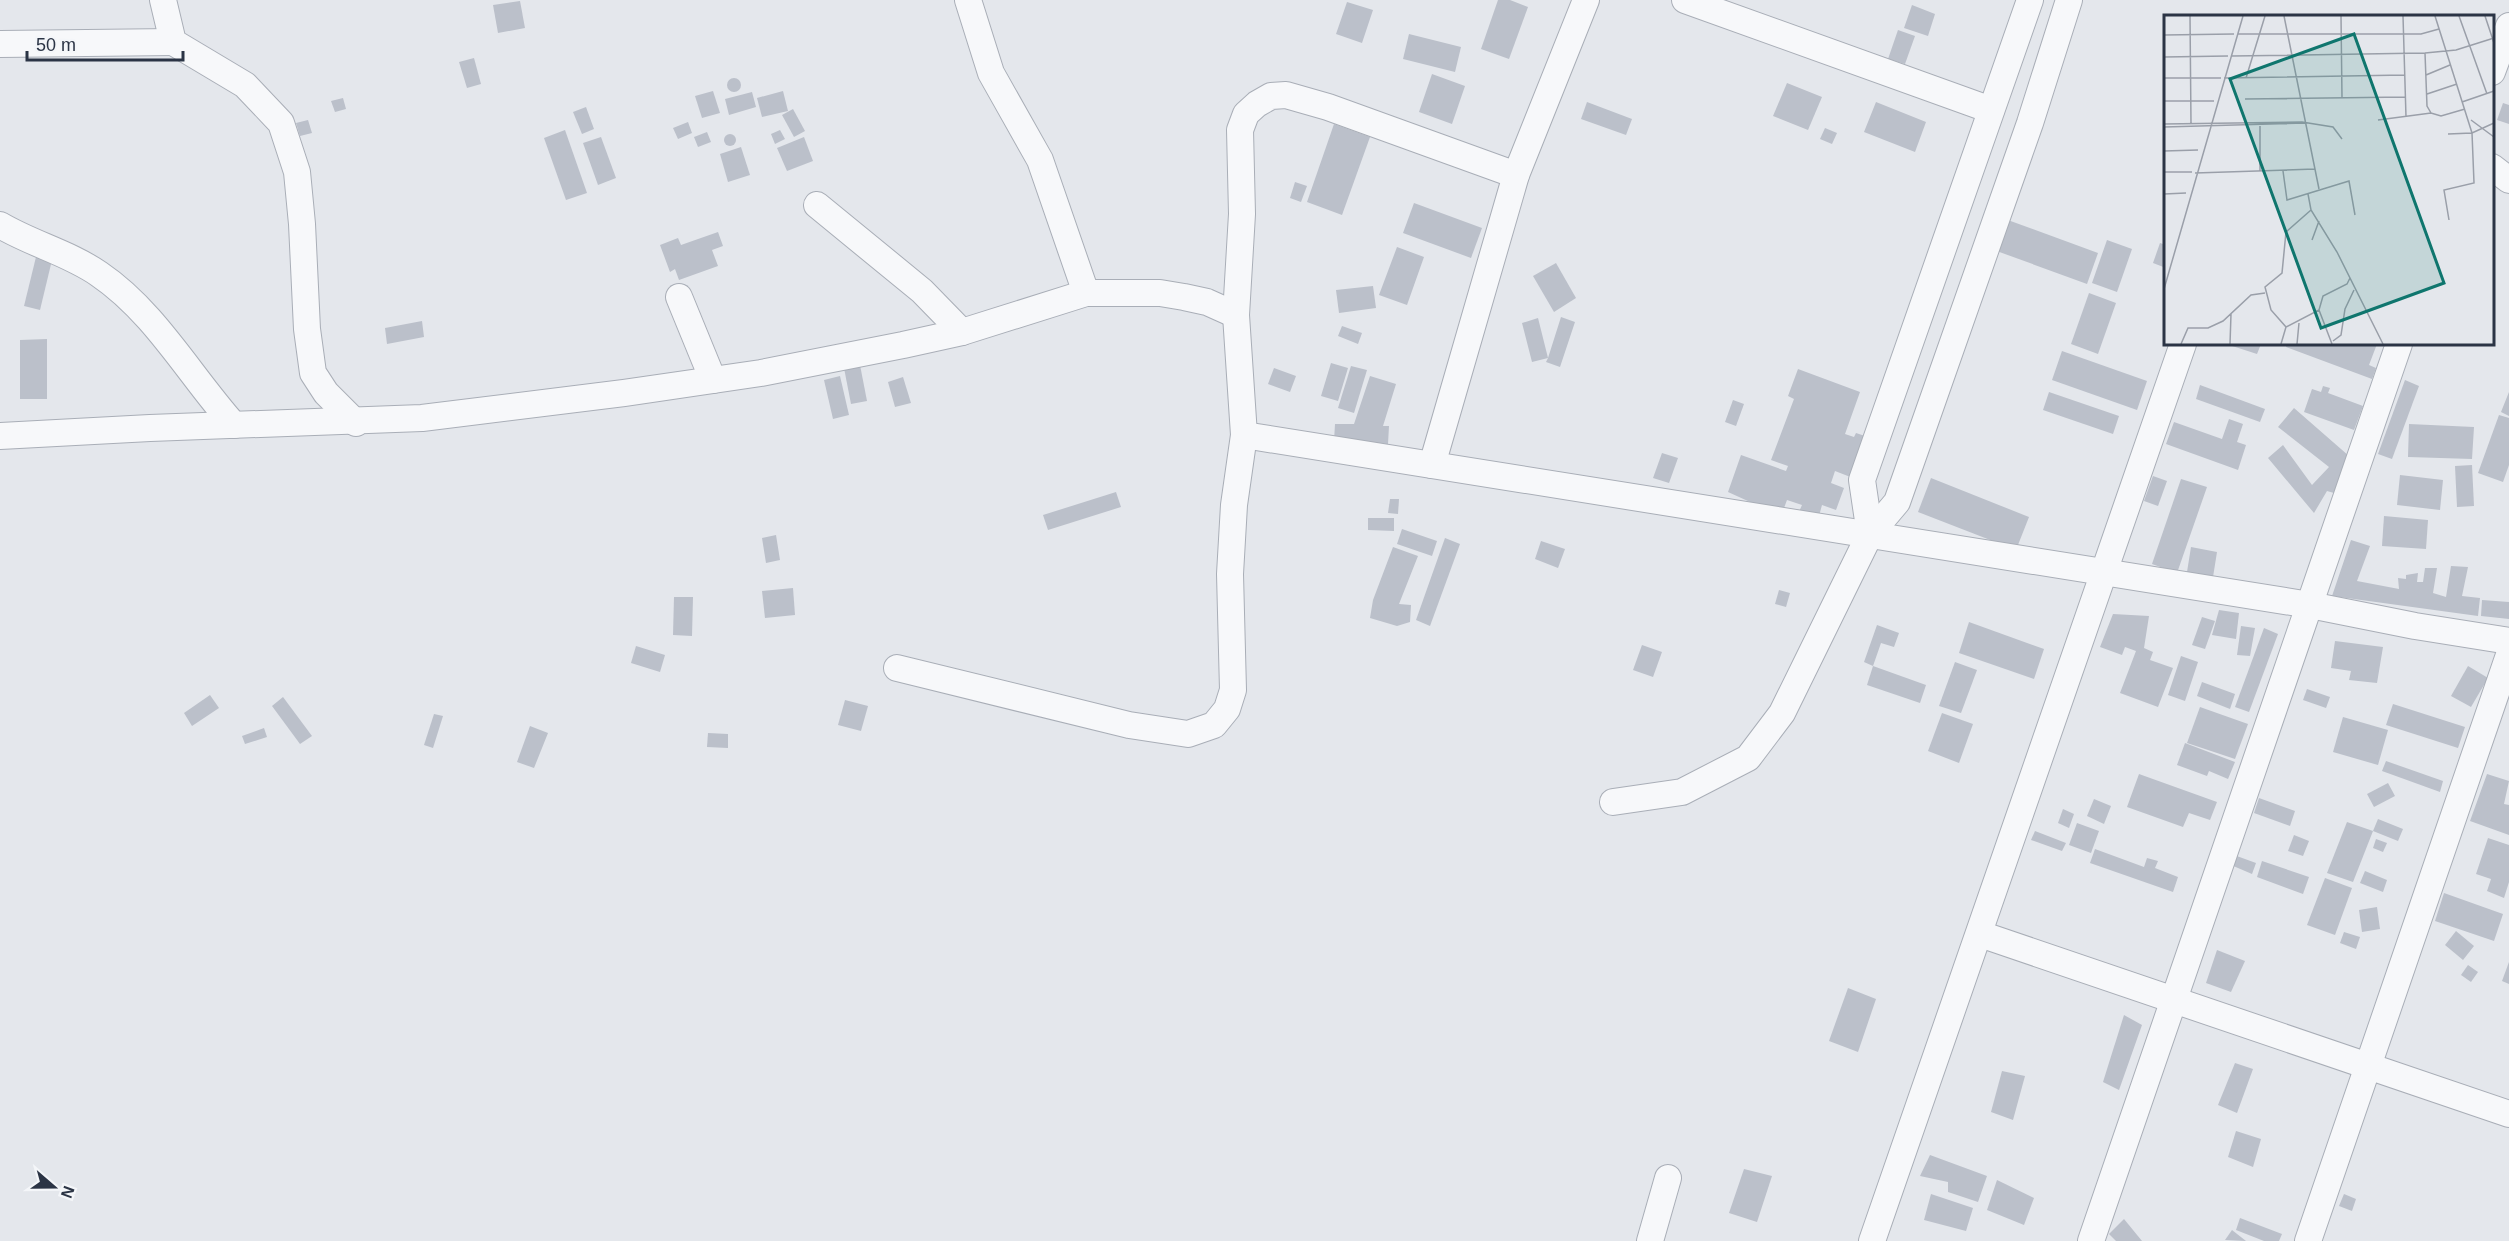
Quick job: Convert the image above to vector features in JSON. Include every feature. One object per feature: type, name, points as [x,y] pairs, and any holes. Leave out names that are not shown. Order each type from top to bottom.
[{"type":"street","points":[[163,0],[173,42]]},
{"type":"street","points":[[968,0],[991,73],[1040,160],[1086,292]]},
{"type":"street","points":[[1432,465],[1516,175],[1586,0]]},
{"type":"street","points":[[1685,0],[1991,110]]},
{"type":"street","points":[[1870,534],[1862,480],[2030,0]]},
{"type":"street","points":[[1613,802],[1682,792],[1748,758],[1782,713],[1870,534],[1897,502],[2030,123],[2069,0]]},
{"type":"street","points":[[2494,69],[2509,26]]},
{"type":"street","points":[[0,44],[173,42],[245,85],[281,123],[297,172],[307,329],[314,373],[326,393],[356,423]]},
{"type":"street","points":[[897,668],[1129,725],[1188,734],[1214,725],[1227,709],[1233,690],[1230,574],[1234,504],[1244,435],[1236,315],[1242,214],[1240,130],[1246,114],[1271,96],[1286,95],[1328,107],[1516,175]]},
{"type":"street","points":[[2494,168],[2509,180]]},
{"type":"street","points":[[817,205],[905,277],[962,332]]},
{"type":"street","points":[[0,225],[99,274],[134,303],[234,425]]},
{"type":"street","points":[[0,436],[234,425],[356,423],[422,418],[713,380],[962,332],[1086,292],[1160,293],[1206,302],[1236,315]]},
{"type":"street","points":[[679,297],[713,380]]},
{"type":"street","points":[[1872,1241],[2183,345]]},
{"type":"street","points":[[2091,1241],[2399,345]]},
{"type":"street","points":[[1244,435],[1870,534],[2103,574],[2310,605],[2509,641]]},
{"type":"street","points":[[2308,1241],[2509,655]]},
{"type":"street","points":[[1980,934],[2174,1002],[2369,1065],[2509,1114]]},
{"type":"street","points":[[1650,1241],[1668,1178]]},
{"type":"building","points":[[1498,0],[1510,0],[1528,7],[1509,59],[1481,49]]},
{"type":"building","points":[[520,1],[525,28],[498,33],[493,5]]},
{"type":"building","points":[[1347,2],[1373,10],[1362,43],[1336,34]]},
{"type":"building","points":[[1912,5],[1935,14],[1928,36],[1904,28]]},
{"type":"building","points":[[1898,30],[1915,36],[1905,64],[1888,59]]},
{"type":"building","points":[[1409,34],[1461,47],[1455,72],[1403,59]]},
{"type":"building","points":[[474,58],[481,84],[467,88],[459,62]]},
{"type":"building","points":[[1432,74],[1465,86],[1452,124],[1419,112]]},
{"type":"building","points":[[734,78],[739,80],[741,85],[739,90],[734,92],[729,90],[727,85],[729,80]]},
{"type":"building","points":[[1787,83],[1822,97],[1808,130],[1773,116]]},
{"type":"building","points":[[713,91],[720,113],[702,118],[695,96]]},
{"type":"building","points":[[783,91],[788,111],[762,117],[757,98]]},
{"type":"building","points":[[752,92],[756,107],[729,115],[725,99]]},
{"type":"building","points":[[343,98],[346,109],[335,112],[331,101]]},
{"type":"building","points":[[1587,102],[1632,119],[1626,135],[1581,119]]},
{"type":"building","points":[[1876,102],[1926,122],[1915,152],[1864,132]]},
{"type":"building","points":[[2503,103],[2509,105],[2509,124],[2497,120]]},
{"type":"building","points":[[586,107],[594,129],[582,134],[573,112]]},
{"type":"building","points":[[793,109],[805,131],[794,137],[782,115]]},
{"type":"building","points":[[308,120],[312,133],[300,136],[296,123]]},
{"type":"building","points":[[688,122],[692,133],[678,139],[673,128]]},
{"type":"building","points":[[1334,124],[1370,137],[1342,215],[1307,202]]},
{"type":"building","points":[[1825,128],[1837,133],[1832,144],[1820,139]]},
{"type":"building","points":[[565,130],[587,193],[566,200],[544,138]]},
{"type":"building","points":[[780,130],[785,139],[775,144],[771,134]]},
{"type":"building","points":[[707,132],[711,142],[698,147],[694,137]]},
{"type":"building","points":[[732,134],[736,140],[732,146],[728,146],[724,138]]},
{"type":"building","points":[[601,137],[616,178],[598,185],[583,143]]},
{"type":"building","points":[[804,137],[813,161],[787,171],[777,148]]},
{"type":"building","points":[[741,147],[750,175],[728,182],[720,154]]},
{"type":"building","points":[[1295,182],[1307,186],[1301,202],[1290,198]]},
{"type":"building","points":[[1414,203],[1482,228],[1471,258],[1403,233]]},
{"type":"building","points":[[2005,219],[2098,253],[2087,284],[1994,250]]},
{"type":"building","points":[[718,232],[723,246],[712,250],[718,266],[679,280],[675,269],[670,272],[660,245],[678,238],[681,245]]},
{"type":"building","points":[[2107,240],[2132,249],[2117,292],[2092,283]]},
{"type":"building","points":[[2160,243],[2164,244],[2164,267],[2153,263]]},
{"type":"building","points":[[1397,247],[1424,257],[1407,305],[1379,295]]},
{"type":"building","points":[[36,257],[52,260],[40,310],[24,306]]},
{"type":"building","points":[[1556,263],[1576,298],[1554,312],[1533,276]]},
{"type":"building","points":[[1373,286],[1376,308],[1339,313],[1336,290]]},
{"type":"building","points":[[2089,293],[2116,303],[2098,354],[2071,344]]},
{"type":"building","points":[[1561,317],[1575,322],[1560,367],[1546,362]]},
{"type":"building","points":[[1538,318],[1548,358],[1532,362],[1522,323]]},
{"type":"building","points":[[422,321],[424,337],[387,344],[385,328]]},
{"type":"building","points":[[1342,326],[1362,333],[1358,344],[1338,336]]},
{"type":"building","points":[[47,339],[47,399],[20,399],[20,340]]},
{"type":"building","points":[[2229,345],[2261,345],[2257,354]]},
{"type":"building","points":[[2287,345],[2377,345],[2369,365],[2376,368],[2372,379],[2286,347]]},
{"type":"building","points":[[2062,351],[2147,381],[2137,410],[2052,380]]},
{"type":"building","points":[[1331,363],[1348,368],[1338,401],[1321,396]]},
{"type":"building","points":[[860,365],[867,401],[851,404],[844,368]]},
{"type":"building","points":[[1351,366],[1367,370],[1354,413],[1338,408]]},
{"type":"building","points":[[1274,368],[1296,376],[1290,392],[1268,384]]},
{"type":"building","points":[[1798,369],[1860,392],[1845,434],[1854,437],[1856,433],[1868,437],[1853,478],[1835,471],[1831,483],[1844,488],[1836,510],[1822,505],[1819,516],[1798,514],[1802,505],[1787,500],[1781,516],[1728,492],[1741,455],[1786,471],[1788,466],[1771,460],[1794,399],[1788,396]]},
{"type":"building","points":[[840,376],[849,415],[833,419],[824,380]]},
{"type":"building","points":[[1370,376],[1396,384],[1383,426],[1389,426],[1388,444],[1334,441],[1335,424],[1354,424]]},
{"type":"building","points":[[903,377],[911,403],[895,407],[888,382]]},
{"type":"building","points":[[2405,380],[2419,386],[2392,459],[2378,454]]},
{"type":"building","points":[[2200,385],[2265,409],[2260,422],[2196,399]]},
{"type":"building","points":[[2323,386],[2330,388],[2328,393],[2363,406],[2354,430],[2304,412],[2312,389],[2321,392]]},
{"type":"building","points":[[2049,392],[2119,416],[2113,434],[2043,410]]},
{"type":"building","points":[[2509,392],[2509,416],[2501,412]]},
{"type":"building","points":[[1733,400],[1744,404],[1736,426],[1725,422]]},
{"type":"building","points":[[2294,408],[2349,456],[2334,493],[2327,491],[2314,513],[2268,458],[2283,445],[2312,485],[2329,467],[2278,427]]},
{"type":"building","points":[[2499,415],[2509,418],[2509,465],[2503,482],[2478,473]]},
{"type":"building","points":[[2229,419],[2243,424],[2237,442],[2246,445],[2238,470],[2166,444],[2174,422],[2222,439]]},
{"type":"building","points":[[2409,424],[2474,427],[2472,459],[2408,457]]},
{"type":"building","points":[[1662,453],[1678,458],[1669,483],[1653,478]]},
{"type":"building","points":[[2472,465],[2474,506],[2457,507],[2455,466]]},
{"type":"building","points":[[2400,475],[2443,480],[2440,510],[2397,505]]},
{"type":"building","points":[[2153,476],[2167,481],[2158,506],[2144,501]]},
{"type":"building","points":[[1931,478],[2029,517],[2016,550],[1918,512]]},
{"type":"building","points":[[2181,479],[2207,487],[2177,573],[2152,564]]},
{"type":"building","points":[[1116,492],[1121,507],[1048,530],[1043,515]]},
{"type":"building","points":[[1390,499],[1399,499],[1398,514],[1388,513]]},
{"type":"building","points":[[2384,516],[2428,520],[2426,549],[2382,546]]},
{"type":"building","points":[[1368,518],[1394,518],[1394,531],[1368,530]]},
{"type":"building","points":[[1402,529],[1437,541],[1432,556],[1397,544]]},
{"type":"building","points":[[776,535],[780,560],[766,563],[762,538]]},
{"type":"building","points":[[1445,538],[1460,544],[1430,626],[1416,620]]},
{"type":"building","points":[[2351,540],[2370,546],[2357,581],[2399,589],[2398,578],[2406,579],[2406,575],[2418,573],[2417,582],[2423,582],[2425,568],[2437,568],[2433,593],[2446,597],[2451,566],[2468,567],[2462,596],[2480,598],[2478,616],[2332,596]]},
{"type":"building","points":[[1541,541],[1565,549],[1558,568],[1535,559]]},
{"type":"building","points":[[1393,547],[1418,556],[1399,604],[1411,605],[1410,622],[1397,626],[1370,618],[1373,600]]},
{"type":"building","points":[[2191,547],[2217,552],[2213,577],[2187,572]]},
{"type":"building","points":[[793,588],[795,615],[765,618],[762,591]]},
{"type":"building","points":[[1779,590],[1790,593],[1786,607],[1775,604]]},
{"type":"building","points":[[674,597],[693,597],[692,636],[673,635]]},
{"type":"building","points":[[2482,600],[2509,602],[2509,619],[2481,616]]},
{"type":"building","points":[[2219,610],[2239,613],[2236,639],[2212,635]]},
{"type":"building","points":[[2113,614],[2149,616],[2144,648],[2153,652],[2150,660],[2173,668],[2158,707],[2120,693],[2136,651],[2125,647],[2122,655],[2100,647]]},
{"type":"building","points":[[2202,617],[2215,621],[2205,649],[2192,645]]},
{"type":"building","points":[[1969,622],[2044,649],[2034,679],[1959,653]]},
{"type":"building","points":[[1877,625],[1899,633],[1894,647],[1881,643],[1873,666],[1864,662]]},
{"type":"building","points":[[2241,626],[2255,628],[2250,656],[2237,655]]},
{"type":"building","points":[[2264,628],[2278,634],[2249,712],[2235,707]]},
{"type":"building","points":[[2335,641],[2383,647],[2377,683],[2349,680],[2351,671],[2331,668]]},
{"type":"building","points":[[1642,645],[1662,652],[1653,677],[1633,670]]},
{"type":"building","points":[[636,646],[665,655],[660,672],[631,663]]},
{"type":"building","points":[[2181,656],[2198,662],[2185,701],[2168,695]]},
{"type":"building","points":[[1955,662],[1977,670],[1961,713],[1939,706]]},
{"type":"building","points":[[1873,666],[1926,685],[1920,703],[1867,685]]},
{"type":"building","points":[[2468,666],[2488,678],[2471,707],[2451,696]]},
{"type":"building","points":[[2202,682],[2235,694],[2230,709],[2197,696]]},
{"type":"building","points":[[2307,689],[2330,697],[2326,708],[2303,700]]},
{"type":"building","points":[[210,695],[219,708],[192,726],[184,713]]},
{"type":"building","points":[[283,697],[312,736],[300,744],[272,706]]},
{"type":"building","points":[[845,700],[868,706],[861,731],[838,725]]},
{"type":"building","points":[[2393,704],[2465,727],[2458,748],[2386,725]]},
{"type":"building","points":[[2200,707],[2248,724],[2235,759],[2187,743]]},
{"type":"building","points":[[1942,713],[1973,724],[1959,763],[1928,751]]},
{"type":"building","points":[[434,714],[443,716],[433,748],[424,745]]},
{"type":"building","points":[[2343,717],[2388,730],[2378,765],[2333,752]]},
{"type":"building","points":[[530,726],[548,733],[534,768],[517,762]]},
{"type":"building","points":[[264,728],[267,737],[245,744],[242,736]]},
{"type":"building","points":[[708,733],[728,734],[728,748],[707,747]]},
{"type":"building","points":[[2185,743],[2235,762],[2228,779],[2209,771],[2207,776],[2177,765]]},
{"type":"building","points":[[2386,761],[2443,781],[2440,792],[2382,771]]},
{"type":"building","points":[[2139,774],[2217,802],[2210,820],[2189,813],[2183,827],[2127,807]]},
{"type":"building","points":[[2487,774],[2509,781],[2504,804],[2509,805],[2509,835],[2470,821]]},
{"type":"building","points":[[2388,783],[2395,796],[2374,807],[2367,794]]},
{"type":"building","points":[[2259,798],[2295,811],[2290,826],[2254,813]]},
{"type":"building","points":[[2094,799],[2111,806],[2104,824],[2087,816]]},
{"type":"building","points":[[2063,809],[2074,814],[2069,828],[2058,823]]},
{"type":"building","points":[[2378,819],[2403,829],[2398,841],[2373,831]]},
{"type":"building","points":[[2347,822],[2373,831],[2353,882],[2327,873]]},
{"type":"building","points":[[2077,823],[2099,831],[2091,853],[2069,845]]},
{"type":"building","points":[[2035,831],[2066,843],[2062,851],[2031,840]]},
{"type":"building","points":[[2294,835],[2309,841],[2303,856],[2288,851]]},
{"type":"building","points":[[2488,838],[2509,845],[2509,882],[2504,898],[2487,891],[2491,879],[2476,874]]},
{"type":"building","points":[[2376,839],[2387,843],[2383,852],[2373,848]]},
{"type":"building","points":[[2095,849],[2144,867],[2147,858],[2158,861],[2155,868],[2178,877],[2173,892],[2090,863]]},
{"type":"building","points":[[2234,855],[2256,863],[2252,874],[2231,865]]},
{"type":"building","points":[[2262,861],[2309,877],[2303,894],[2257,877]]},
{"type":"building","points":[[2365,871],[2387,880],[2383,892],[2360,883]]},
{"type":"building","points":[[2325,878],[2352,888],[2335,935],[2307,925]]},
{"type":"building","points":[[2444,893],[2503,914],[2494,941],[2435,921]]},
{"type":"building","points":[[2377,907],[2380,929],[2362,932],[2359,910]]},
{"type":"building","points":[[2456,931],[2474,946],[2463,960],[2445,945]]},
{"type":"building","points":[[2344,932],[2360,937],[2356,949],[2340,943]]},
{"type":"building","points":[[2217,950],[2245,961],[2231,992],[2206,983]]},
{"type":"building","points":[[2509,962],[2509,984],[2502,981]]},
{"type":"building","points":[[2468,965],[2478,972],[2471,982],[2461,975]]},
{"type":"building","points":[[1848,988],[1876,999],[1858,1052],[1829,1041]]},
{"type":"building","points":[[2124,1015],[2142,1025],[2119,1090],[2103,1082]]},
{"type":"building","points":[[2235,1063],[2253,1069],[2237,1113],[2218,1105]]},
{"type":"building","points":[[2002,1071],[2025,1076],[2013,1120],[1991,1112]]},
{"type":"building","points":[[2236,1131],[2261,1139],[2253,1167],[2228,1157]]},
{"type":"building","points":[[1930,1155],[1987,1176],[1978,1202],[1948,1192],[1948,1182],[1920,1176]]},
{"type":"building","points":[[1744,1169],[1772,1176],[1757,1222],[1729,1213]]},
{"type":"building","points":[[1997,1180],[2034,1198],[2024,1225],[1987,1210]]},
{"type":"building","points":[[1931,1194],[1973,1208],[1966,1231],[1924,1220]]},
{"type":"building","points":[[2344,1194],[2356,1199],[2352,1211],[2339,1206]]},
{"type":"building","points":[[2240,1218],[2282,1234],[2279,1241],[2264,1241],[2236,1230]]},
{"type":"building","points":[[2124,1219],[2142,1241],[2116,1241],[2109,1234]]},
{"type":"building","points":[[2232,1230],[2246,1241],[2225,1240]]}]
